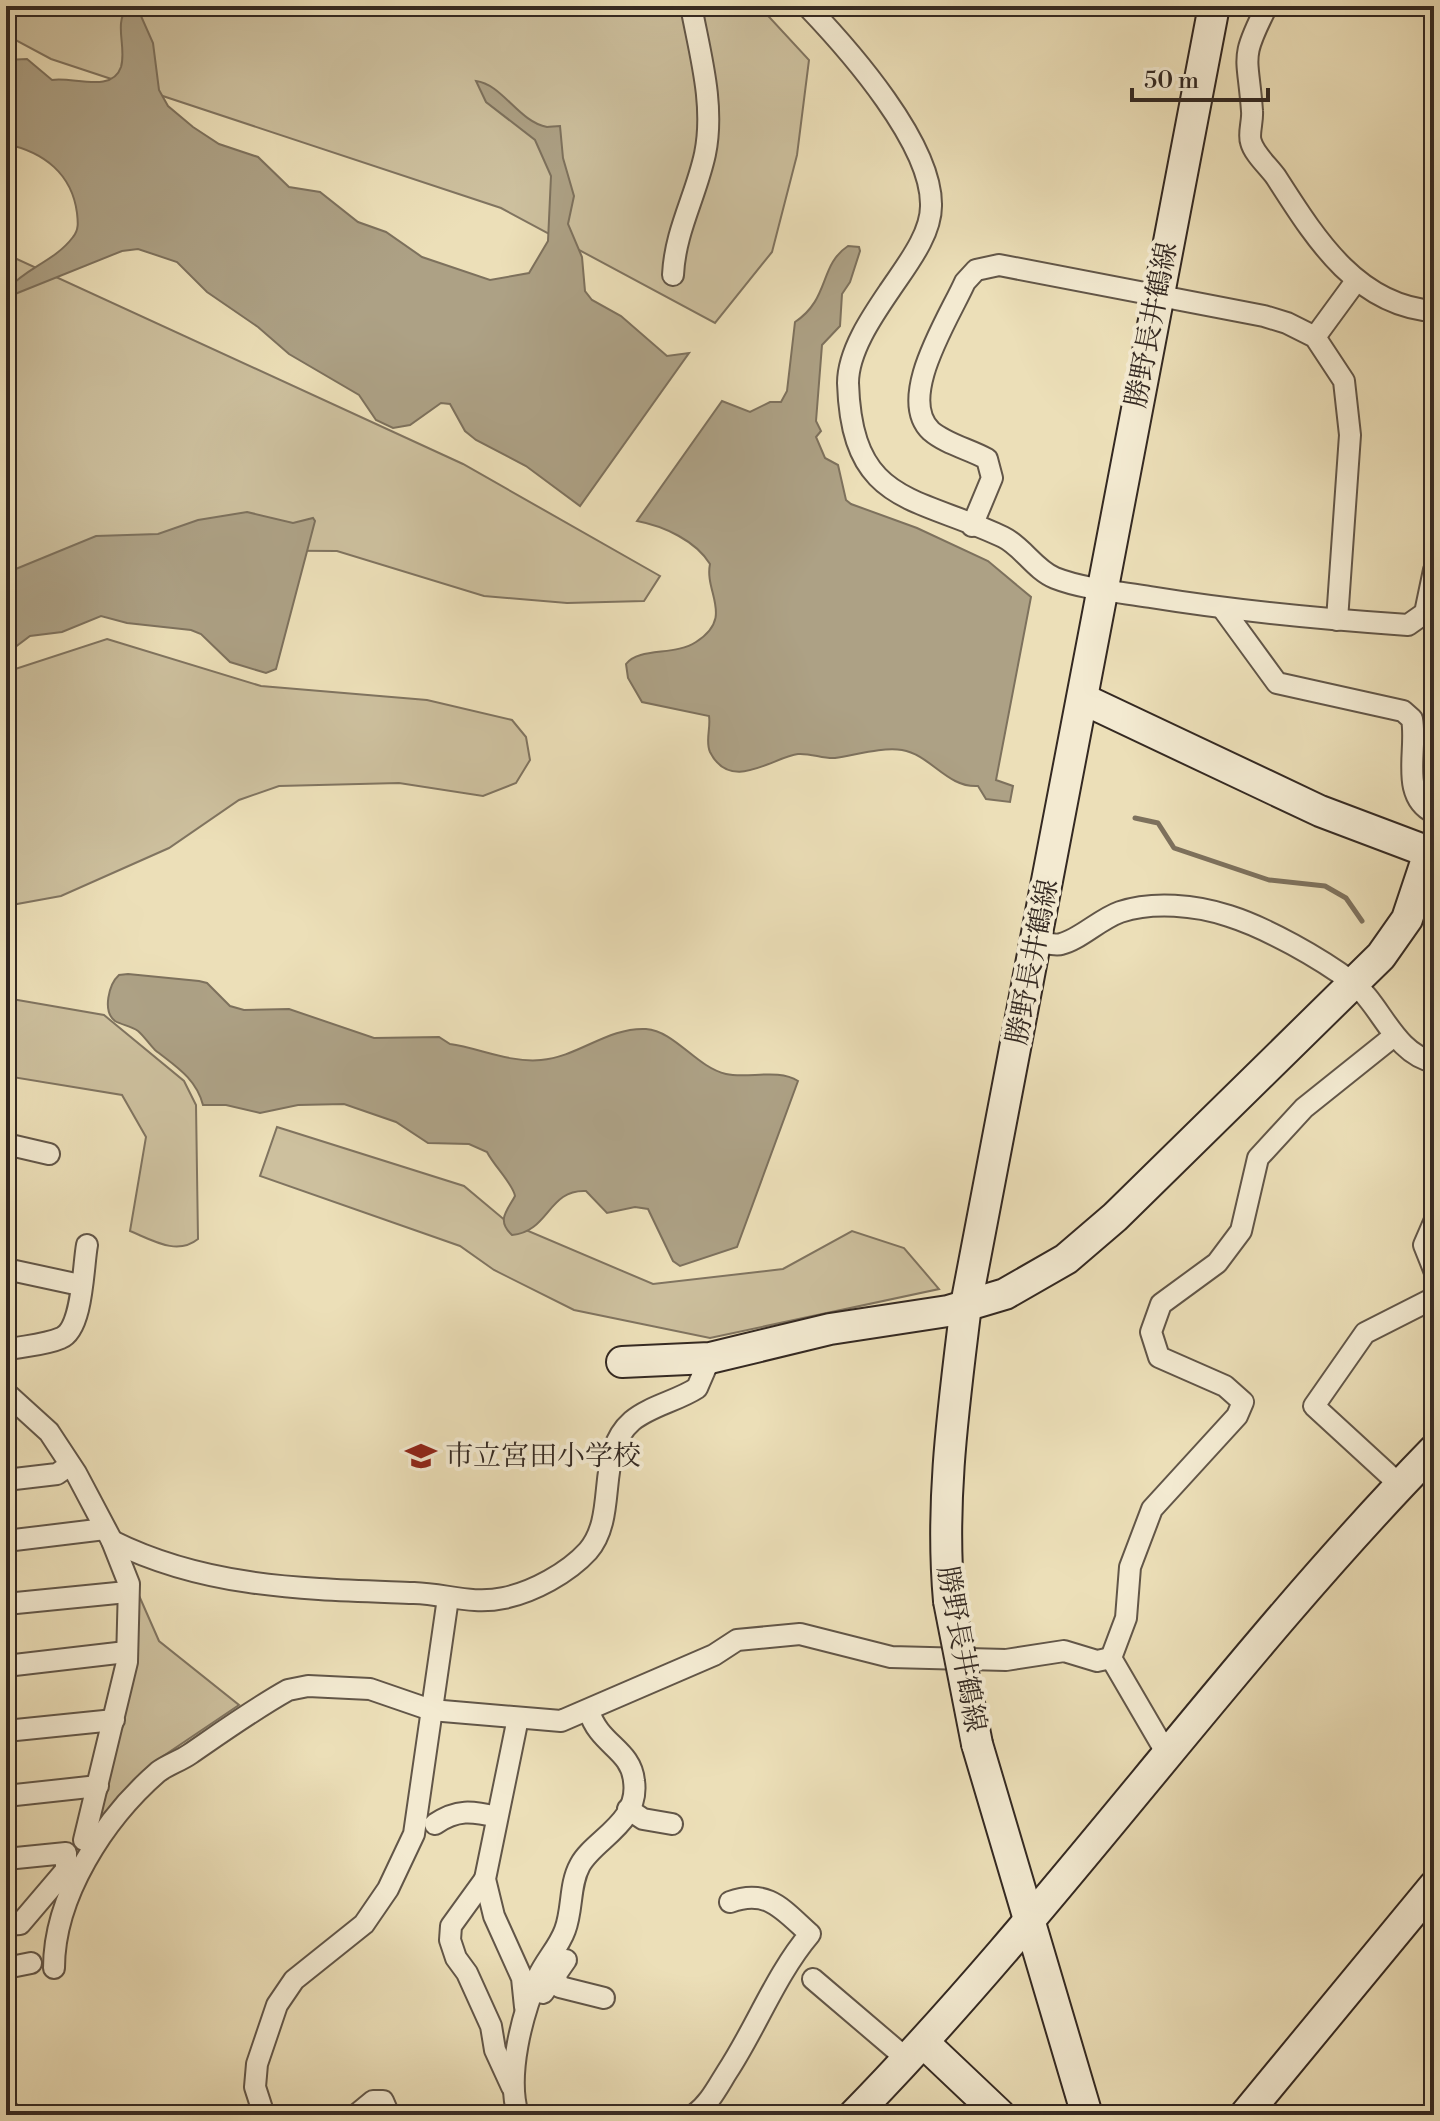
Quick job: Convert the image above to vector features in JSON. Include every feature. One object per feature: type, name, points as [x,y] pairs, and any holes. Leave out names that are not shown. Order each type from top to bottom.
[{"type":"street","points":[[673,275],[681,221],[705,154],[709,97],[691,6]]},
{"type":"street","name":"勝野長井鶴線","points":[[1087,2115],[977,1744],[949,1601],[945,1557],[946,1474],[966,1305],[1214,6]]},
{"type":"street","points":[[1267,6],[1246,47],[1244,64],[1252,113],[1251,142],[1317,240],[1356,281],[1376,294],[1434,311]]},
{"type":"street","points":[[809,8],[844,46],[915,145],[926,171],[932,204],[928,223],[908,263],[873,316],[857,349],[848,380],[862,458],[887,488],[1005,538],[1053,578],[1223,609],[1408,625],[1425,613],[1434,570]]},
{"type":"street","points":[[972,526],[992,478],[987,459],[931,431],[918,408],[917,388],[965,282],[976,270],[999,265],[1264,316],[1315,337],[1338,367],[1349,413],[1337,620]]},
{"type":"street","points":[[1315,337],[1356,281]]},
{"type":"street","points":[[1223,609],[1277,683],[1403,711],[1412,719],[1414,796],[1430,809]]},
{"type":"street","points":[[622,1362],[710,1358],[785,1338],[966,1305],[1005,1294],[1066,1259],[1115,1217],[1381,956],[1407,919],[1432,854],[1320,811],[1083,699]]},
{"type":"street","points":[[1037,942],[1061,944],[1092,924],[1120,912],[1145,907],[1201,909],[1229,916],[1271,934],[1354,983],[1394,1036],[1434,1062]]},
{"type":"street","points":[[1111,1658],[1126,1618],[1130,1567],[1152,1509],[1237,1416],[1243,1402],[1225,1386],[1159,1357],[1151,1332],[1161,1304],[1217,1263],[1241,1231],[1258,1158],[1304,1108],[1394,1036]]},
{"type":"street","points":[[6,1144],[49,1154]]},
{"type":"street","points":[[1434,1222],[1424,1245],[1434,1270]]},
{"type":"street","points":[[6,1350],[64,1337],[80,1308],[80,1285],[87,1245]]},
{"type":"street","points":[[6,1269],[80,1285]]},
{"type":"street","points":[[1400,1485],[1314,1406],[1365,1333],[1434,1298]]},
{"type":"street","points":[[6,1541],[109,1535],[166,1565],[247,1583],[419,1593],[474,1603],[519,1594],[555,1577],[582,1556],[598,1532],[614,1444],[630,1423],[644,1413],[697,1388],[710,1358]]},
{"type":"street","points":[[6,1393],[49,1432],[109,1535],[127,1573],[126,1652],[114,1720],[84,1840]]},
{"type":"street","points":[[6,1416],[29,1414]]},
{"type":"street","points":[[854,2115],[916,2051],[1167,1754],[1400,1485],[1433,1452]]},
{"type":"street","points":[[6,1480],[57,1474],[70,1465]]},
{"type":"street","points":[[6,1604],[127,1592]]},
{"type":"street","points":[[264,2115],[255,2087],[257,2064],[277,2005],[294,1980],[364,1924],[388,1889],[414,1834],[448,1598]]},
{"type":"street","points":[[54,1968],[58,1922],[72,1887],[90,1854],[159,1771],[288,1690],[308,1686],[370,1689],[431,1710],[561,1721],[714,1655],[737,1640],[769,1635],[800,1634],[891,1657],[1006,1660],[1064,1651],[1097,1661],[1111,1658]]},
{"type":"street","points":[[6,1666],[126,1652]]},
{"type":"street","points":[[1111,1658],[1167,1754]]},
{"type":"street","points":[[516,2105],[515,2073],[526,2015],[538,1976],[565,1931],[575,1875],[582,1860],[609,1838],[628,1809],[634,1781],[628,1760],[594,1728],[589,1711]]},
{"type":"street","points":[[518,1718],[485,1879],[494,1916],[522,1978],[526,2015]]},
{"type":"street","points":[[6,1731],[114,1720]]},
{"type":"street","points":[[6,1796],[98,1786]]},
{"type":"street","points":[[628,1809],[643,1819],[672,1824]]},
{"type":"street","points":[[435,1824],[452,1812],[472,1811],[497,1817]]},
{"type":"street","points":[[6,1859],[66,1853],[66,1870],[20,1924],[6,1925]]},
{"type":"street","points":[[485,1879],[451,1926],[450,1940],[491,2026],[495,2050],[516,2105]]},
{"type":"street","points":[[1245,2115],[1434,1886]]},
{"type":"street","points":[[694,2115],[705,2107],[810,1934],[773,1902],[749,1895],[730,1902]]},
{"type":"street","points":[[6,1968],[31,1963]]},
{"type":"street","points":[[526,2015],[560,1968],[560,1987],[604,1998]]},
{"type":"street","points":[[813,1979],[1000,2115]]},
{"type":"street","points":[[356,2115],[373,2101],[383,2101],[389,2115]]},
{"type":"street","points":[[6,2108],[11,2115]]},
{"type":"shaded area","points":[[6,6],[759,6],[809,60],[797,155],[772,252],[715,323],[501,208],[51,59],[6,35]]},
{"type":"shaded area","points":[[128,6],[137,7],[153,43],[159,90],[168,106],[193,127],[219,144],[258,157],[289,187],[320,192],[358,222],[386,232],[422,257],[490,280],[529,273],[548,241],[551,176],[535,140],[486,102],[476,81],[494,89],[537,124],[560,126],[563,158],[574,196],[568,224],[582,257],[585,291],[592,300],[621,316],[667,356],[689,353],[580,506],[526,466],[476,440],[465,431],[450,404],[441,403],[410,425],[393,428],[376,420],[359,395],[289,354],[258,327],[207,292],[177,262],[138,249],[122,251],[10,296],[9,288],[16,281],[66,245],[75,234],[78,223],[69,187],[54,167],[32,153],[6,144],[6,60],[27,59],[52,80],[109,80],[121,67],[121,20]]},
{"type":"shaded area","points":[[848,246],[859,247],[860,251],[850,282],[842,294],[840,326],[822,345],[816,421],[821,431],[816,437],[825,458],[838,465],[846,500],[851,504],[917,528],[988,561],[1031,597],[996,780],[1013,786],[1010,802],[986,799],[978,786],[957,782],[922,758],[894,749],[835,758],[798,754],[753,770],[729,770],[719,764],[710,752],[709,716],[642,702],[628,678],[626,664],[632,659],[696,642],[708,633],[716,614],[710,564],[704,556],[678,536],[637,521],[722,401],[750,412],[770,402],[781,402],[787,391],[795,322],[814,303],[832,263]]},
{"type":"shaded area","points":[[6,254],[463,464],[660,576],[644,601],[567,603],[484,596],[337,551],[163,550],[6,591]]},
{"type":"shaded area","points":[[247,512],[293,523],[313,518],[315,521],[276,669],[266,673],[230,662],[201,634],[191,630],[127,623],[101,616],[62,632],[30,636],[6,654],[6,573],[96,536],[158,534],[198,520]]},
{"type":"shaded area","points":[[107,639],[261,686],[427,700],[512,720],[526,737],[530,760],[516,783],[483,796],[399,783],[279,786],[239,800],[169,848],[61,896],[6,906],[6,672]]},
{"type":"shaded area","points":[[119,975],[207,983],[230,1006],[244,1010],[289,1009],[374,1038],[439,1037],[450,1044],[518,1059],[555,1058],[606,1037],[646,1029],[667,1036],[705,1064],[726,1074],[772,1074],[798,1081],[737,1247],[680,1266],[673,1261],[648,1209],[635,1207],[607,1213],[586,1191],[573,1192],[564,1197],[534,1227],[512,1235],[504,1220],[515,1196],[514,1191],[487,1152],[469,1144],[428,1143],[396,1122],[344,1104],[298,1105],[260,1113],[226,1105],[203,1105],[184,1073],[155,1050],[138,1031],[111,1017],[108,998],[112,985]]},
{"type":"shaded area","points":[[6,998],[104,1015],[184,1081],[196,1105],[198,1239],[190,1244],[173,1246],[130,1231],[146,1137],[122,1095],[6,1076]]},
{"type":"shaded area","points":[[277,1127],[464,1186],[507,1222],[653,1284],[783,1269],[852,1231],[904,1248],[939,1289],[710,1338],[574,1310],[494,1270],[460,1246],[260,1176]]},
{"type":"shaded area","points":[[137,1591],[159,1641],[239,1705],[150,1765],[93,1836]]},
{"type":"waterway","points":[[1135,818],[1158,823],[1174,848],[1269,880],[1325,886],[1346,898],[1362,921]]},
{"type":"place","name":"市立宮田小学校","points":[[421,1456]]}]
